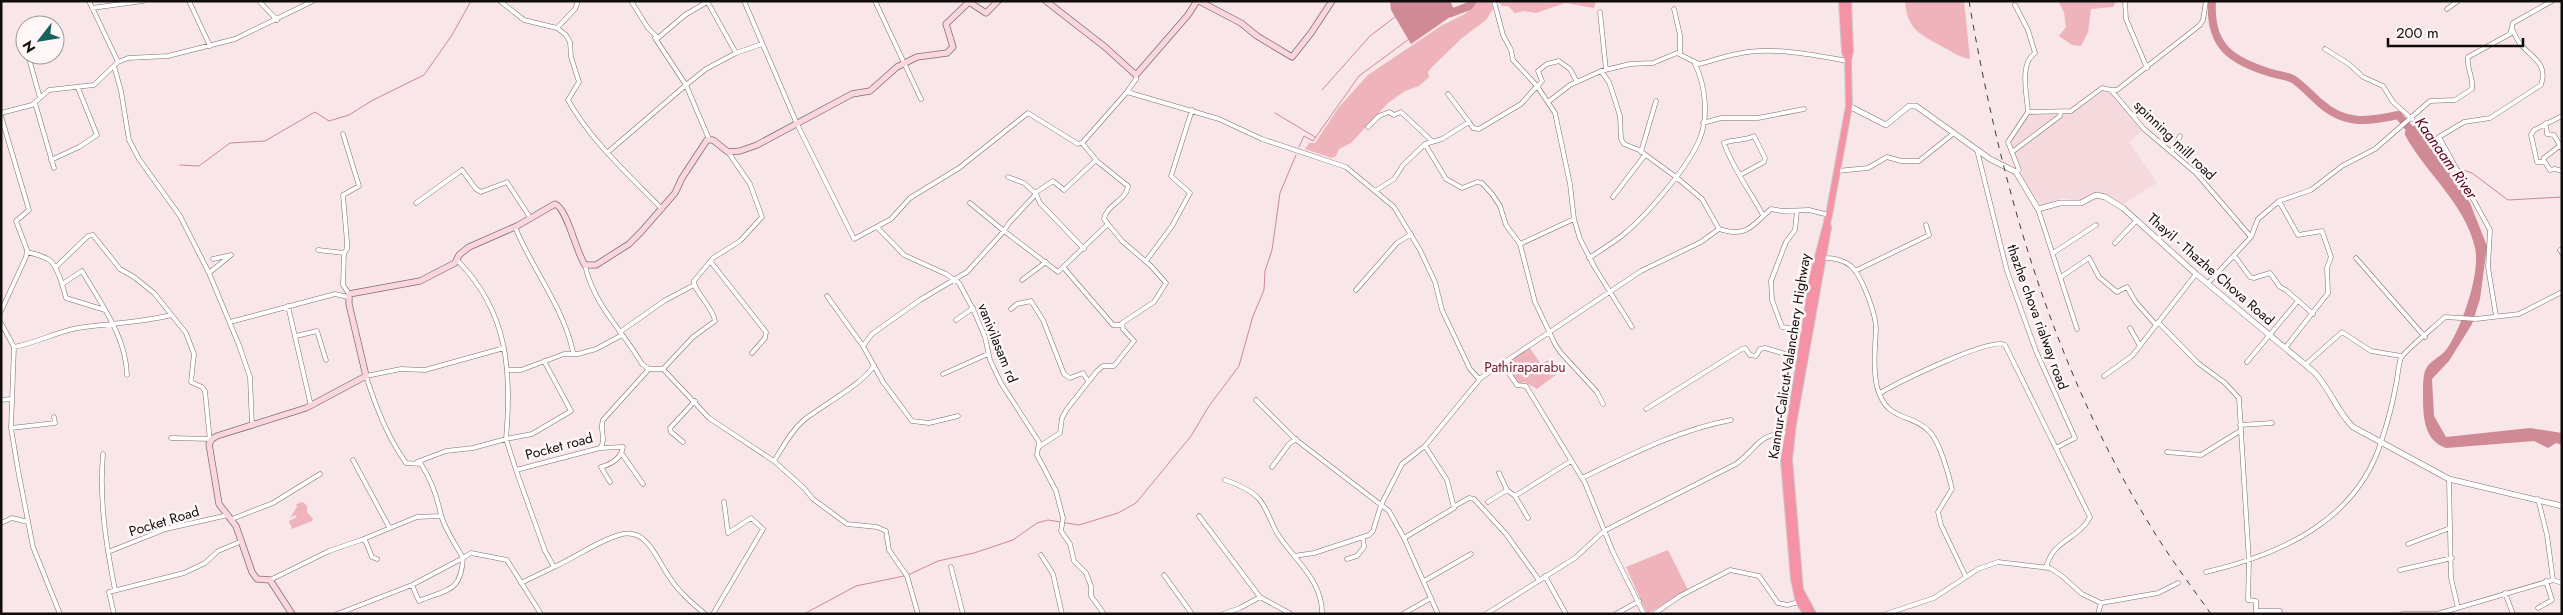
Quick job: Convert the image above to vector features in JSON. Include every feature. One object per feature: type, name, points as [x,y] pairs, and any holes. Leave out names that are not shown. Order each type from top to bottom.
[{"type":"highway","name":"Kannur-Calicut-Valanchery Highway","points":[[1842,1],[1845,51],[1848,61]]},
{"type":"highway","name":"Kannur-Calicut-Valanchery Highway","points":[[1807,614],[1799,602],[1794,579],[1784,461],[1804,330],[1850,106],[1848,1]]},
{"type":"highway","name":"Kannur-Calicut-Valanchery Highway","points":[[1813,614],[1800,590],[1789,459],[1793,424],[1800,396],[1819,258]]},
{"type":"main road","points":[[292,614],[270,580],[261,580],[255,576],[242,541],[218,499],[210,439],[311,406],[366,376],[349,296],[420,281],[458,261],[459,255],[469,247],[531,219],[550,206],[558,205],[585,265],[596,265],[629,244],[662,209],[675,194],[685,172],[698,156],[704,142],[709,139],[728,152],[740,151],[797,124],[852,94],[870,91],[905,63],[917,57],[951,50],[953,47],[946,24],[967,3],[972,3],[986,13],[998,1]]},
{"type":"main road","points":[[1046,1],[1105,47],[1136,75],[1198,1],[1241,23],[1257,36],[1292,57],[1316,26],[1332,1]]},
{"type":"street","points":[[89,1],[116,64],[129,140],[139,158],[180,216],[209,273],[230,322],[250,376],[252,426]]},
{"type":"street","points":[[92,8],[143,1]]},
{"type":"street","points":[[189,1],[210,46]]},
{"type":"street","points":[[259,1],[277,20]]},
{"type":"street","points":[[1,311],[26,252],[16,221],[29,210],[1,115],[35,104],[49,90],[94,85],[116,64],[139,56],[168,56],[235,39],[313,1]]},
{"type":"street","points":[[500,1],[524,20],[557,28],[570,42],[571,57],[579,82],[568,100],[576,115],[662,209]]},
{"type":"street","points":[[557,28],[575,9],[578,1]]},
{"type":"street","points":[[632,1],[686,85],[709,139]]},
{"type":"street","points":[[744,1],[797,124],[854,239],[891,219],[910,198],[959,168],[1028,113],[1078,144],[1082,142],[1127,92],[1136,79],[1136,75]]},
{"type":"street","points":[[874,1],[921,100]]},
{"type":"street","points":[[1494,1],[1503,35],[1512,50],[1513,60],[1537,87],[1555,113],[1574,219],[1580,239],[1589,258],[1632,327]]},
{"type":"street","points":[[2125,1],[2126,19],[2147,68]]},
{"type":"street","points":[[2028,112],[2071,111],[2102,88],[2117,90],[2200,25],[2203,20],[2206,1]]},
{"type":"street","points":[[2447,9],[2458,1]]},
{"type":"street","points":[[2208,283],[2250,237],[2258,219],[2279,201],[2311,190],[2342,166],[2375,149],[2412,119],[2430,101],[2455,100],[2472,89],[2473,82],[2467,64],[2468,57],[2510,34],[2514,23],[2552,1]]},
{"type":"street","points":[[655,38],[662,35],[685,15],[707,2],[736,53]]},
{"type":"street","points":[[2015,5],[2028,30],[2035,53],[2029,57],[2026,65],[2028,112],[2008,142],[2019,170],[2016,172]]},
{"type":"street","points":[[1589,258],[1624,234],[1676,177],[1695,148],[1703,123],[1704,85],[1695,64],[1680,54],[1680,35],[1674,9]]},
{"type":"street","points":[[1600,12],[1606,70]]},
{"type":"street","points":[[2496,316],[2488,267],[2490,230],[2439,137],[2464,122],[2490,118],[2542,85],[2543,73],[2540,66],[2533,54],[2519,42],[2512,29]]},
{"type":"street","points":[[608,152],[706,69],[736,53],[762,44]]},
{"type":"street","points":[[2325,49],[2349,64],[2363,77],[2383,86],[2393,102],[2412,119]]},
{"type":"street","points":[[1695,64],[1736,54],[1765,51],[1794,52],[1848,61]]},
{"type":"street","points":[[1548,102],[1577,82],[1601,71],[1630,64],[1650,64],[1680,54]]},
{"type":"street","points":[[1448,94],[1473,128],[1479,129],[1521,104],[1542,81],[1538,71],[1547,64],[1559,61],[1570,69],[1577,82]]},
{"type":"street","points":[[31,65],[40,98]]},
{"type":"street","points":[[1601,71],[1609,82],[1620,116],[1621,139],[1624,144],[1643,153],[1702,199],[1720,229],[1738,234],[1745,232],[1771,208],[1797,211],[1809,210],[1828,218]]},
{"type":"street","points":[[51,160],[79,147],[97,134],[78,88]]},
{"type":"street","name":"spinning mill road","points":[[2111,90],[2130,114],[2196,173],[2250,237]]},
{"type":"street","points":[[1127,92],[1219,119],[1262,139],[1346,167],[1394,208],[1411,234],[1436,282],[1442,310],[1470,369],[1475,377],[1480,378]]},
{"type":"street","points":[[1613,196],[1643,153],[1656,101]]},
{"type":"street","points":[[35,104],[54,168]]},
{"type":"street","points":[[1850,106],[1886,124],[1909,106],[1916,106],[1977,150],[2016,172],[2038,209],[2077,329]]},
{"type":"street","points":[[1703,123],[1721,118],[1758,118],[1804,109]]},
{"type":"street","points":[[1146,261],[1172,226],[1190,193],[1171,176],[1192,110]]},
{"type":"street","points":[[1368,127],[1384,113],[1390,112],[1394,115],[1401,112],[1432,141]]},
{"type":"street","points":[[2012,152],[2060,116],[2061,112]]},
{"type":"street","points":[[2546,123],[2547,134],[2554,134],[2561,146],[2543,162],[2537,162],[2531,135],[2534,130],[2546,123],[2562,116]]},
{"type":"street","points":[[1375,191],[1394,179],[1403,165],[1425,144],[1442,139],[1468,122]]},
{"type":"street","points":[[1838,171],[1868,168],[1887,157],[1901,161],[1919,161],[1954,133]]},
{"type":"street","points":[[343,134],[359,186],[343,195],[347,242],[347,249],[344,253],[343,285],[349,296]]},
{"type":"street","points":[[1740,175],[1764,162],[1765,158],[1754,136],[1743,141],[1737,139],[1724,143],[1731,163],[1763,215]]},
{"type":"street","points":[[2171,152],[2180,136]]},
{"type":"street","points":[[1064,268],[1113,325],[1121,325],[1154,302],[1166,283],[1146,261],[1122,241],[1104,219],[1105,214],[1125,194],[1128,186],[1096,160],[1082,142]]},
{"type":"street","points":[[1425,144],[1446,179],[1462,188],[1477,182],[1487,188],[1500,206],[1506,225],[1520,244],[1534,296],[1550,333],[1561,353],[1597,392],[1603,404]]},
{"type":"street","name":"thazhe chova rialway road","points":[[1977,150],[2007,271],[2036,351],[2075,438],[2056,448]]},
{"type":"street","points":[[585,265],[594,292],[642,364],[649,369],[663,368],[693,337],[715,321],[693,283],[718,254],[740,241],[762,217],[750,184],[728,152]]},
{"type":"street","points":[[863,346],[872,334],[886,324],[954,279],[968,272],[1004,232],[1009,222],[1036,193],[1053,181],[1064,190],[1096,160]]},
{"type":"street","points":[[2543,162],[2550,170],[2562,171]]},
{"type":"street","points":[[416,203],[462,170],[476,190],[481,192],[507,182],[531,219]]},
{"type":"street","points":[[1008,177],[1024,183],[1036,193],[1040,203],[1084,249]]},
{"type":"street","name":"Thayil - Thazhe Chova Road","points":[[2038,209],[2060,203],[2081,203],[2096,196],[2114,202],[2137,220],[2196,274],[2305,364],[2326,384],[2347,421],[2353,427],[2450,479],[2562,506]]},
{"type":"street","points":[[2279,201],[2295,232],[2302,236],[2321,230],[2331,253],[2327,268],[2328,293],[2285,348]]},
{"type":"street","points":[[970,202],[1004,232],[1058,272],[1108,224]]},
{"type":"street","points":[[1797,211],[1795,230],[1786,242],[1771,281],[1772,300],[1782,327],[1804,330]]},
{"type":"street","points":[[1520,244],[1574,219]]},
{"type":"street","points":[[2115,243],[2137,220]]},
{"type":"street","points":[[1855,271],[1929,235],[1926,225]]},
{"type":"street","points":[[2053,253],[2096,226]]},
{"type":"street","points":[[515,227],[522,246],[562,320],[571,340],[573,352]]},
{"type":"street","points":[[877,227],[904,254],[954,279]]},
{"type":"street","points":[[1294,556],[1314,553],[1326,547],[1363,538],[1373,531],[1380,505],[1402,464],[1425,446],[1480,378],[1641,271],[1701,242],[1720,229]]},
{"type":"street","points":[[56,267],[88,236],[93,234],[120,269],[134,277],[154,293],[186,333],[193,347],[194,361],[191,382],[202,387],[205,391],[210,439],[172,438]]},
{"type":"street","points":[[1356,290],[1397,243],[1411,234]]},
{"type":"street","points":[[318,250],[344,253]]},
{"type":"street","points":[[26,252],[48,257],[56,267],[66,298],[106,310]]},
{"type":"street","points":[[209,273],[231,255],[213,259]]},
{"type":"street","points":[[2234,255],[2250,277],[2254,278],[2270,273],[2280,288],[2298,300],[2313,314]]},
{"type":"street","points":[[1819,258],[1839,259],[1855,271],[1873,314],[1876,376],[1880,393],[1890,411],[1927,429],[1937,443],[1952,489],[1939,509],[1941,524],[1966,577]]},
{"type":"street","points":[[2061,277],[2089,258],[2104,283],[2117,292],[2127,287],[2135,301],[2198,363],[2237,394],[2248,562],[2248,600],[2256,601],[2256,612],[2280,611]]},
{"type":"street","points":[[2356,258],[2425,337]]},
{"type":"street","points":[[458,261],[489,301],[497,318],[504,348],[508,370],[506,439],[473,448],[454,449],[417,462],[406,463],[388,435],[375,407],[366,376],[401,369],[425,370],[504,348]]},
{"type":"street","points":[[711,262],[766,332],[765,338],[752,353]]},
{"type":"street","points":[[1022,280],[1046,262]]},
{"type":"street","points":[[62,284],[82,271],[113,324],[126,357],[127,375]]},
{"type":"street","points":[[2104,376],[2132,356],[2196,274]]},
{"type":"street","name":"vanivilasam rd","points":[[954,279],[973,308],[985,337],[988,354],[1001,383],[1040,446],[1036,452],[1038,459],[1054,486],[1063,520],[1060,529],[1070,544],[1072,557],[1084,570],[1092,586],[1091,596],[1104,614]]},
{"type":"street","points":[[508,370],[521,370],[573,352],[578,354],[596,349],[621,333],[664,300],[692,286]]},
{"type":"street","points":[[2206,572],[2248,562],[2316,528],[2347,504],[2358,489],[2382,441],[2401,356],[2446,317],[2476,319],[2519,314],[2562,292]]},
{"type":"street","points":[[230,322],[335,294],[349,296]]},
{"type":"street","points":[[827,296],[863,346],[883,382],[912,421],[929,423],[958,416]]},
{"type":"street","points":[[2247,362],[2298,300]]},
{"type":"street","points":[[1011,309],[1017,304],[1031,302],[1043,320],[1064,374],[1070,378],[1082,373],[1088,381]]},
{"type":"street","points":[[288,306],[311,406]]},
{"type":"street","points":[[956,320],[973,308]]},
{"type":"street","points":[[14,347],[40,342],[71,329],[171,316]]},
{"type":"street","points":[[1,323],[14,347],[11,428],[33,547],[60,614]]},
{"type":"street","points":[[1040,446],[1060,433],[1062,418],[1066,409],[1088,381],[1103,366],[1114,366],[1134,343],[1121,325]]},
{"type":"street","points":[[2130,328],[2140,346]]},
{"type":"street","points":[[296,336],[317,331],[326,360]]},
{"type":"street","points":[[2305,364],[2342,332],[2371,351],[2401,356]]},
{"type":"street","points":[[1880,393],[1951,359],[1988,345],[2003,343],[2090,517],[2079,532],[2051,552],[2046,568]]},
{"type":"street","points":[[1646,410],[1742,349],[1745,348],[1750,355],[1756,356],[1760,349],[1765,348],[1799,358]]},
{"type":"street","points":[[943,374],[988,354]]},
{"type":"street","name":"Pocket road","points":[[544,361],[572,412],[532,434],[506,439],[545,552],[554,567]]},
{"type":"street","points":[[1502,363],[1517,385],[1526,386],[1582,478],[1604,531],[1639,600],[1644,614]]},
{"type":"street","points":[[774,460],[803,421],[860,380],[874,365]]},
{"type":"street","points":[[663,368],[709,418],[774,460],[813,499],[847,524],[878,527],[886,532],[891,556],[906,574],[918,614]]},
{"type":"street","name":"Pocket road","points":[[516,470],[600,448],[603,441],[601,425],[603,420],[649,369]]},
{"type":"street","points":[[1,400],[11,399]]},
{"type":"street","points":[[1256,400],[1296,440],[1389,511],[1404,538],[1438,614]]},
{"type":"street","points":[[683,442],[671,432],[670,428],[695,401]]},
{"type":"street","points":[[11,428],[54,423],[54,417]]},
{"type":"street","points":[[1582,478],[1628,454],[1652,447],[1668,438],[1731,420]]},
{"type":"street","points":[[2240,425],[2272,423]]},
{"type":"street","points":[[2167,452],[2201,455],[2240,431]]},
{"type":"street","points":[[1486,614],[1575,558],[1604,531],[1736,464],[1752,452],[1759,440],[1772,434],[1788,433]]},
{"type":"street","points":[[1272,467],[1289,444],[1296,440]]},
{"type":"street","points":[[1425,446],[1446,480],[1455,506]]},
{"type":"street","points":[[600,448],[623,447],[622,454],[612,464],[601,467],[610,482]]},
{"type":"street","points":[[103,454],[101,498],[115,590]]},
{"type":"street","points":[[622,454],[642,484]]},
{"type":"street","points":[[352,460],[389,528]]},
{"type":"street","points":[[1515,496],[1571,461]]},
{"type":"street","points":[[412,585],[419,601],[458,584],[462,576],[463,558],[441,516],[434,487],[417,462]]},
{"type":"street","points":[[1499,473],[1507,490],[1515,496],[1528,518]]},
{"type":"street","name":"Pocket Road","points":[[108,552],[166,530],[230,517],[273,503],[320,474]]},
{"type":"street","points":[[2450,479],[2451,578],[2458,608]]},
{"type":"street","points":[[1225,480],[1245,488],[1258,498],[1277,533],[1294,556],[1307,569],[1315,586],[1322,614]]},
{"type":"street","points":[[1488,502],[1507,490]]},
{"type":"street","points":[[1404,538],[1469,498],[1474,499],[1506,534],[1539,580]]},
{"type":"street","points":[[2538,499],[2547,535],[2553,580]]},
{"type":"street","points":[[713,614],[763,530],[750,518],[728,533],[724,502]]},
{"type":"street","points":[[270,580],[329,551],[362,540],[418,517],[441,516]]},
{"type":"street","points":[[1200,516],[1260,597],[1291,614]]},
{"type":"street","points":[[1,523],[12,518],[28,522]]},
{"type":"street","points":[[2408,544],[2450,528]]},
{"type":"street","points":[[521,583],[613,537],[630,533],[635,534],[652,548],[669,577],[683,595],[705,614]]},
{"type":"street","points":[[1347,559],[1357,556],[1364,546],[1363,538]]},
{"type":"street","points":[[362,540],[365,540],[372,557],[377,559]]},
{"type":"street","points":[[114,614],[109,592],[184,573],[205,563],[218,551],[242,541]]},
{"type":"street","points":[[337,614],[412,585],[471,553],[507,560],[541,614]]},
{"type":"street","points":[[1424,581],[1470,554]]},
{"type":"street","points":[[1041,555],[1053,574],[1062,614]]},
{"type":"street","points":[[2400,570],[2452,558]]},
{"type":"street","points":[[1886,614],[1934,598],[1978,569],[1998,562],[2046,568],[2055,571],[2075,589],[2101,604],[2158,593],[2178,582]]},
{"type":"street","points":[[951,568],[963,614]]},
{"type":"street","points":[[1654,614],[1680,596],[1730,570],[1759,576],[1778,603],[1784,606],[1799,602]]},
{"type":"street","points":[[1164,575],[1192,614]]},
{"type":"street","points":[[1545,576],[1566,614]]},
{"type":"street","points":[[2402,614],[2437,614],[2546,581],[2553,580],[2562,583]]},
{"type":"street","points":[[2538,608],[2552,600],[2546,581]]},
{"type":"street","points":[[2505,593],[2513,614]]},
{"type":"street","points":[[1223,614],[1240,608],[1260,597]]},
{"type":"street","points":[[1403,614],[1431,598]]},
{"type":"street","points":[[1616,614],[1639,600]]},
{"type":"street","points":[[2098,614],[2101,604]]},
{"type":"shaded area","points":[[1390,1],[1444,1],[1450,17],[1411,44],[1391,10]]},
{"type":"shaded area","points":[[2103,92],[2111,93],[2142,131],[2129,142],[2157,183],[2123,204],[2096,191],[2078,201],[2063,198],[2041,205],[2021,175],[2023,172],[2010,140],[2029,113],[2069,114]]},
{"type":"shaded area","points":[[2417,124],[2470,203],[2487,246],[2480,299],[2472,324],[2449,361],[2432,379],[2434,416],[2446,437],[2530,428],[2562,433],[2562,445],[2556,443],[2548,448],[2534,441],[2446,448],[2438,444],[2429,433],[2423,410],[2425,371],[2429,364],[2446,350],[2458,329],[2472,286],[2476,259],[2475,248],[2463,217],[2405,135],[2405,131]]},
{"type":"green space","points":[[1478,1],[1491,1],[1493,9],[1486,20],[1462,38],[1432,67],[1428,72],[1429,77],[1419,86],[1405,91],[1388,103],[1351,143],[1339,149],[1336,156],[1332,158],[1305,149],[1309,143],[1315,143],[1339,107],[1368,75],[1441,26],[1465,14]]},
{"type":"green space","points":[[1498,1],[1596,1],[1594,8],[1565,3],[1536,13],[1524,11],[1515,13],[1508,6],[1502,6]]},
{"type":"green space","points":[[1905,1],[1964,1],[1970,59],[1954,53],[1917,31],[1909,19]]},
{"type":"green space","points":[[2058,1],[2116,1],[2113,7],[2091,9],[2088,32],[2081,46],[2072,45],[2059,36],[2066,27],[2064,12]]},
{"type":"green space","name":"Pathiraparabu","points":[[1529,347],[1541,364],[1548,360],[1557,374],[1537,389],[1525,382],[1519,384],[1505,365]]},
{"type":"green space","points":[[303,502],[307,506],[307,512],[313,519],[292,529],[289,521],[297,517],[295,515],[290,518],[297,507],[296,504]]},
{"type":"green space","points":[[1668,550],[1688,590],[1647,614],[1626,567]]},
{"type":"waterway","points":[[180,165],[199,166],[230,143],[265,141],[315,112],[329,121],[349,115],[373,100],[424,75],[452,35],[471,1]]},
{"type":"waterway","name":"Kaanaam River","points":[[1446,1],[1451,13],[1469,6],[1473,1]]},
{"type":"waterway","name":"Kaanaam River","points":[[2212,1],[2214,30],[2219,41],[2234,57],[2257,68],[2293,79],[2319,102],[2338,115],[2356,120],[2398,115],[2415,135]]},
{"type":"waterway","points":[[1322,90],[1370,36],[1395,17]]},
{"type":"waterway","points":[[1299,147],[1304,136],[1313,141],[1359,76],[1409,39]]},
{"type":"waterway","points":[[1275,113],[1315,137]]},
{"type":"waterway","points":[[908,575],[938,561],[974,553],[1013,540],[1037,523],[1048,520],[1079,525],[1118,513],[1136,503],[1191,436],[1209,406],[1239,366],[1253,316],[1264,290],[1265,271],[1272,250],[1280,193],[1296,155]]},
{"type":"waterway","points":[[2443,163],[2453,167]]},
{"type":"waterway","points":[[2457,168],[2472,173],[2508,200],[2562,197]]},
{"type":"waterway","points":[[804,614],[856,586],[904,576]]},
{"type":"railway","points":[[1969,1],[1996,136],[2013,202],[2056,332],[2082,395],[2111,457],[2153,530],[2211,614]]}]
